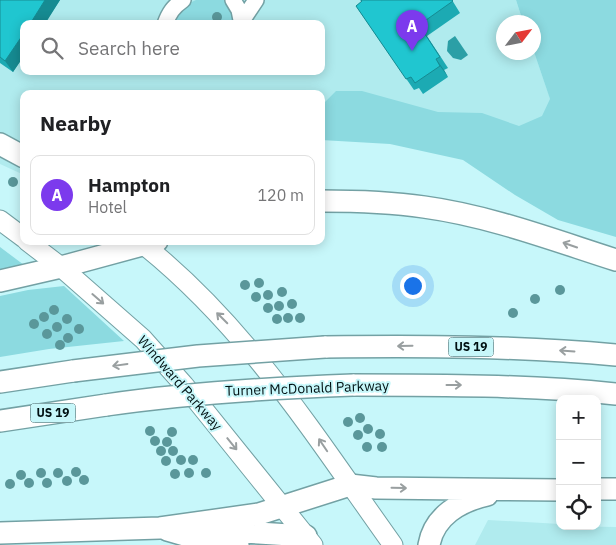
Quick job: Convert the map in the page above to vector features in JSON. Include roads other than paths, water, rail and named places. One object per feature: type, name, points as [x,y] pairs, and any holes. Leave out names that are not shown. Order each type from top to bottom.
[{"type":"highway","points":[[0,145],[20,155]]},
{"type":"highway","points":[[325,201],[389,203],[461,214],[552,238],[616,260]]},
{"type":"highway","points":[[0,280],[61,268],[139,245]]},
{"type":"highway","name":"US 19","points":[[0,382],[198,356],[326,347],[433,346],[616,355]]},
{"type":"highway","name":"Turner McDonald Parkway","points":[[0,421],[167,396],[353,385],[464,385],[566,389],[616,394]]},
{"type":"highway","points":[[0,533],[160,528],[259,514],[350,485],[376,488],[556,490]]},
{"type":"highway","points":[[601,489],[616,489]]},
{"type":"highway","points":[[429,545],[436,525],[452,509],[472,498],[516,490]]},
{"type":"highway","points":[[208,521],[243,532],[309,540]]},
{"type":"highway","points":[[160,528],[206,541],[238,545]]},
{"type":"main road","points":[[0,145],[20,159]]},
{"type":"main road","points":[[0,220],[20,235]]},
{"type":"main road","name":"Windward Parkway","points":[[32,245],[143,339],[184,385],[309,540]]},
{"type":"main road","points":[[148,245],[227,322],[310,426],[393,545]]},
{"type":"street","points":[[166,20],[168,13],[182,0]]},
{"type":"street","points":[[233,0],[239,10],[240,20]]},
{"type":"street","points":[[241,20],[256,0]]},
{"type":"place","name":"Hampton","points":[[412,51]]}]
